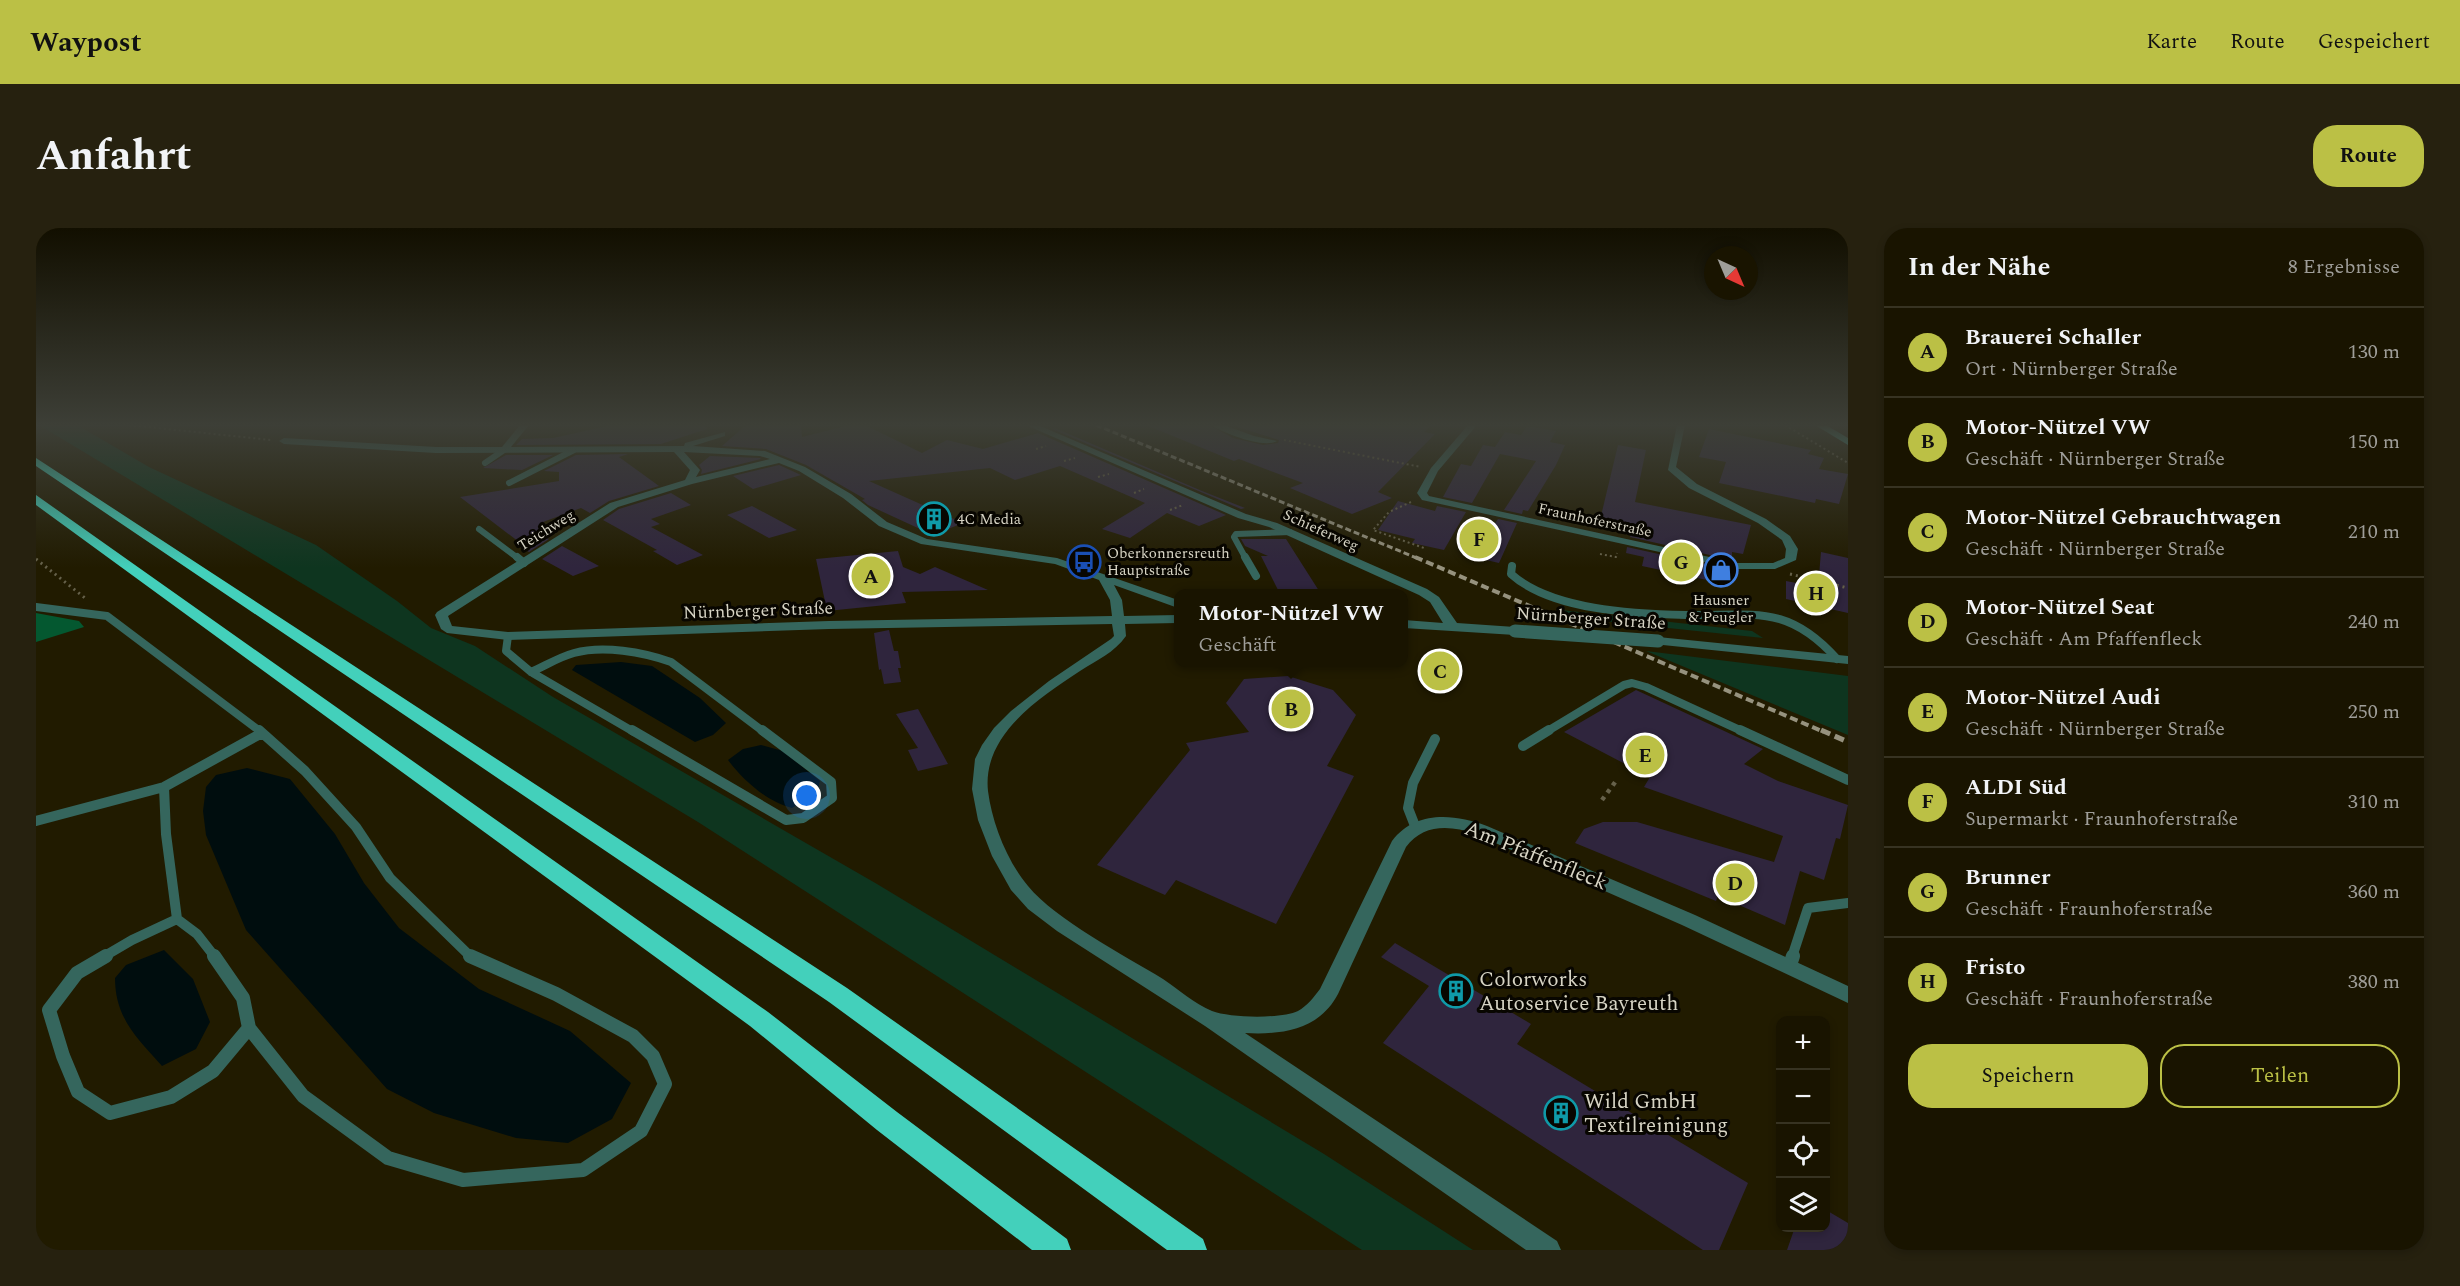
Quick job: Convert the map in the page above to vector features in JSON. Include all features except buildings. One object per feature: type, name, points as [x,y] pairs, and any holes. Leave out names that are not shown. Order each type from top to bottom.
[{"type":"highway","points":[[54,473],[838,995],[1192,1250]]},
{"type":"highway","points":[[36,499],[759,1018],[887,1121],[1056,1250]]},
{"type":"street","points":[[689,482],[694,473]]},
{"type":"street","name":"Teichweg","points":[[447,629],[441,615],[614,506],[689,482],[727,473]]},
{"type":"street","points":[[810,473],[847,496],[883,524],[925,542],[1057,561],[1174,602]]},
{"type":"street","name":"Schieferweg","points":[[1141,473],[1242,516],[1290,532],[1423,592],[1435,600],[1452,626]]},
{"type":"street","points":[[1426,498],[1422,493],[1433,473]]},
{"type":"street","name":"Fraunhoferstraße","points":[[1426,498],[1737,566],[1775,566],[1790,560],[1792,549],[1786,538],[1762,521],[1694,486],[1677,473]]},
{"type":"street","points":[[1103,576],[1116,600],[1120,620],[1120,636],[1117,642],[1076,668],[1026,705],[999,731],[987,747],[979,782],[982,810],[1006,869],[1026,895],[1066,927],[1208,1018],[1548,1250]]},
{"type":"street","name":"Nürnberger Straße","points":[[447,629],[508,636],[829,625],[1174,619]]},
{"type":"street","name":"Nürnberger Straße","points":[[1408,624],[1658,641],[1843,659]]},
{"type":"street","name":"Am Pfaffenfleck","points":[[1415,826],[1457,823],[1475,828],[1542,855],[1790,965],[1848,995]]},
{"type":"street","points":[[1208,1018],[1227,1023],[1287,1024],[1305,1018],[1319,1007],[1328,994],[1398,844],[1415,826]]},
{"type":"lane","points":[[509,483],[529,473]]},
{"type":"lane","points":[[478,529],[524,562]]},
{"type":"lane","points":[[1256,576],[1234,537],[1236,534],[1290,532]]},
{"type":"lane","points":[[1512,566],[1511,574],[1520,583],[1538,592],[1576,603],[1675,614],[1749,612],[1775,617],[1813,633],[1843,659]]},
{"type":"lane","points":[[36,607],[107,616],[262,733],[305,771],[357,827],[390,878],[473,959],[556,994],[633,1036],[653,1056],[665,1084],[641,1131],[583,1170],[463,1180],[388,1158],[303,1096],[249,1028],[243,998],[222,966],[197,934],[177,920],[166,834],[165,787]]},
{"type":"lane","points":[[508,636],[506,651],[531,672],[786,820],[803,818],[832,798],[831,782],[671,662],[659,657],[621,652],[578,652],[531,672]]},
{"type":"lane","points":[[1523,746],[1624,685],[1632,683],[1646,687],[1848,780]]},
{"type":"lane","points":[[36,821],[165,787],[262,733]]},
{"type":"lane","points":[[1415,826],[1408,808],[1413,783],[1435,739]]},
{"type":"lane","points":[[1790,965],[1808,908],[1848,903]]},
{"type":"lane","points":[[177,920],[132,940],[77,973],[49,1010],[63,1056],[78,1092],[110,1113],[171,1097],[213,1071],[249,1028]]},
{"type":"path","points":[[1424,548],[1373,530],[1384,514],[1398,506],[1426,498]]},
{"type":"path","points":[[36,559],[107,616]]},
{"type":"path","points":[[1766,567],[1848,588]]},
{"type":"path","points":[[1602,800],[1616,781]]},
{"type":"green space","points":[[118,473],[161,473],[316,545],[397,601],[431,628],[475,646],[553,697],[877,884],[1324,1154],[1473,1250],[1362,1250],[698,822]]},
{"type":"green space","points":[[1561,610],[1752,631],[1763,638],[1583,619]]},
{"type":"green space","points":[[36,613],[79,621],[84,627],[36,642]]},
{"type":"green space","points":[[1646,651],[1848,676],[1848,735]]},
{"type":"shaded area","points":[[621,662],[652,666],[700,698],[726,723],[713,735],[695,742],[572,670],[576,665]]},
{"type":"shaded area","points":[[761,745],[783,751],[820,781],[817,793],[792,808],[774,801],[748,782],[728,760],[743,749]]},
{"type":"shaded area","points":[[247,768],[290,779],[335,834],[364,883],[399,928],[479,989],[570,1031],[631,1083],[612,1119],[568,1143],[516,1138],[434,1113],[387,1089],[246,930],[206,835],[203,811],[206,787],[216,775]]},
{"type":"shaded area","points":[[164,950],[193,979],[210,1022],[196,1049],[162,1066],[136,1036],[123,1016],[116,992],[115,978],[126,965]]},
{"type":"railway","points":[[1211,473],[1419,559]]},
{"type":"railway","points":[[1415,557],[1824,732]]},
{"type":"railway","points":[[1821,730],[1848,742]]},
{"type":"place","name":"4C Media","points":[[934,519]]},
{"type":"place","name":"ALDI Süd","points":[[1479,539]]},
{"type":"place","name":"Oberkonnersreuth Hauptstraße","points":[[1084,562]]},
{"type":"place","name":"Brunner","points":[[1681,562]]},
{"type":"place","name":"Hausner & Peugler","points":[[1721,570]]},
{"type":"place","name":"Brauerei Schaller","points":[[871,576]]},
{"type":"place","name":"Fristo","points":[[1816,593]]},
{"type":"place","name":"Motor-Nützel Gebrauchtwagen","points":[[1440,671]]},
{"type":"place","name":"Motor-Nützel VW","points":[[1291,709]]},
{"type":"place","name":"Motor-Nützel Audi","points":[[1645,755]]},
{"type":"place","name":"Motor-Nützel Seat","points":[[1735,883]]},
{"type":"place","name":"Colorworks Autoservice Bayreuth","points":[[1456,991]]},
{"type":"place","name":"Wild GmbH Textilreinigung","points":[[1561,1113]]}]
